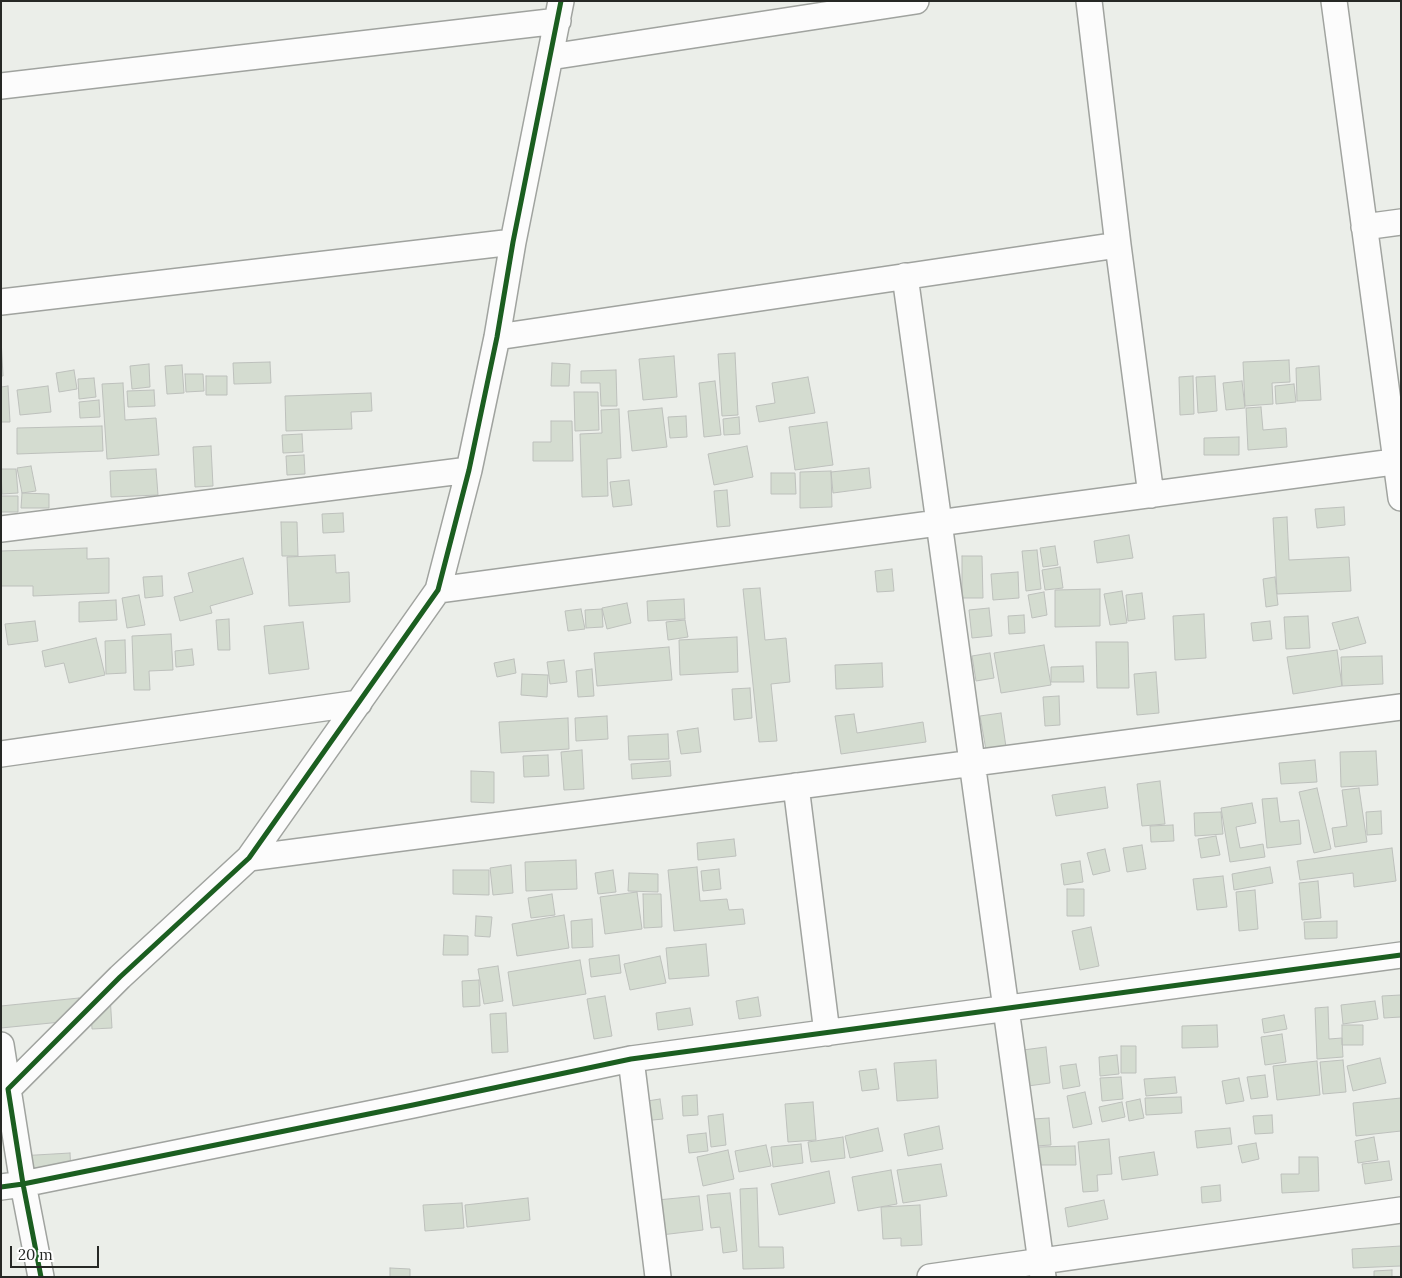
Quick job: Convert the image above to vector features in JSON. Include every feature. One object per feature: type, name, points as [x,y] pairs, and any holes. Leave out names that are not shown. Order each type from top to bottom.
[{"type":"street","points":[[550,57],[916,1]]},
{"type":"street","points":[[1089,1],[1118,245],[1151,495]]},
{"type":"street","points":[[1334,1],[1398,461],[1401,498]]},
{"type":"street","points":[[1,86],[560,11],[513,242],[498,337],[469,470],[438,590],[249,858],[120,977],[8,1089]]},
{"type":"street","points":[[1364,227],[1401,222]]},
{"type":"street","points":[[1,302],[513,242]]},
{"type":"street","points":[[498,337],[1118,245]]},
{"type":"street","points":[[905,276],[1042,1269]]},
{"type":"street","points":[[438,590],[1398,461]]},
{"type":"street","points":[[1,530],[469,470]]},
{"type":"street","points":[[1,754],[359,703]]},
{"type":"street","points":[[249,858],[1401,707]]},
{"type":"street","points":[[796,786],[827,1033]]},
{"type":"street","points":[[12,1186],[630,1059],[1401,955]]},
{"type":"street","points":[[1,1045],[8,1089],[12,1186],[41,1277]]},
{"type":"street","points":[[630,1059],[658,1277]]},
{"type":"street","points":[[930,1277],[1042,1269],[1401,1210]]},
{"type":"building","points":[[1,338],[3,376],[1,376]]},
{"type":"building","points":[[735,353],[738,415],[722,416],[718,354]]},
{"type":"building","points":[[674,356],[677,397],[643,400],[639,359]]},
{"type":"building","points":[[1289,360],[1290,382],[1272,383],[1273,404],[1245,406],[1243,362]]},
{"type":"building","points":[[270,362],[271,383],[234,384],[233,363]]},
{"type":"building","points":[[552,363],[570,364],[569,386],[551,386]]},
{"type":"building","points":[[149,364],[150,387],[132,389],[130,366]]},
{"type":"building","points":[[182,365],[184,393],[167,394],[165,366]]},
{"type":"building","points":[[1319,366],[1321,400],[1297,401],[1296,368]]},
{"type":"building","points":[[74,370],[77,389],[59,392],[56,373]]},
{"type":"building","points":[[616,370],[617,406],[601,406],[600,383],[581,383],[581,371]]},
{"type":"building","points":[[185,374],[203,374],[204,391],[186,392]]},
{"type":"building","points":[[206,376],[227,376],[227,395],[206,395]]},
{"type":"building","points":[[1193,376],[1194,414],[1180,415],[1179,377]]},
{"type":"building","points":[[1215,376],[1217,411],[1198,413],[1196,377]]},
{"type":"building","points":[[808,377],[815,413],[759,422],[756,406],[775,403],[772,383]]},
{"type":"building","points":[[94,378],[96,397],[79,399],[78,379]]},
{"type":"building","points":[[715,381],[721,435],[704,437],[699,383]]},
{"type":"building","points":[[1242,381],[1245,408],[1226,410],[1223,383]]},
{"type":"building","points":[[123,383],[125,420],[156,418],[159,455],[107,459],[102,384]]},
{"type":"building","points":[[1294,384],[1296,402],[1276,404],[1275,386]]},
{"type":"building","points":[[8,386],[10,422],[1,422],[1,387]]},
{"type":"building","points":[[48,386],[51,412],[20,415],[17,390]]},
{"type":"building","points":[[154,390],[155,406],[128,407],[127,391]]},
{"type":"building","points":[[574,392],[598,392],[599,430],[575,431]]},
{"type":"building","points":[[371,393],[372,411],[351,412],[352,429],[286,431],[285,396]]},
{"type":"building","points":[[99,400],[100,417],[80,418],[79,402]]},
{"type":"building","points":[[1261,407],[1263,430],[1286,428],[1287,447],[1248,450],[1246,408]]},
{"type":"building","points":[[662,408],[667,447],[632,451],[628,411]]},
{"type":"building","points":[[619,409],[621,458],[607,459],[608,496],[582,497],[580,434],[602,433],[601,410]]},
{"type":"building","points":[[686,416],[687,437],[670,438],[668,417]]},
{"type":"building","points":[[739,417],[740,434],[724,435],[723,419]]},
{"type":"building","points":[[551,421],[572,421],[573,461],[533,461],[533,442],[551,442]]},
{"type":"building","points":[[827,422],[833,465],[795,470],[789,427]]},
{"type":"building","points":[[102,426],[103,451],[17,454],[17,428]]},
{"type":"building","points":[[302,434],[303,452],[283,453],[282,435]]},
{"type":"building","points":[[1239,437],[1239,455],[1204,455],[1204,438]]},
{"type":"building","points":[[211,446],[213,486],[195,487],[193,447]]},
{"type":"building","points":[[747,446],[753,477],[714,485],[708,454]]},
{"type":"building","points":[[304,455],[305,474],[287,475],[286,456]]},
{"type":"building","points":[[31,466],[36,491],[22,493],[17,468]]},
{"type":"building","points":[[869,468],[871,488],[833,493],[831,472]]},
{"type":"building","points":[[1,469],[16,469],[18,493],[2,494]]},
{"type":"building","points":[[156,469],[158,495],[111,497],[110,471]]},
{"type":"building","points":[[831,471],[832,507],[800,508],[800,472]]},
{"type":"building","points":[[771,473],[795,473],[796,494],[771,494]]},
{"type":"building","points":[[629,480],[632,505],[613,507],[610,482]]},
{"type":"building","points":[[727,490],[730,526],[717,527],[714,491]]},
{"type":"building","points":[[22,493],[49,494],[49,508],[21,508]]},
{"type":"building","points":[[1,496],[18,496],[18,512],[1,512]]},
{"type":"building","points":[[1344,507],[1345,525],[1317,528],[1315,509]]},
{"type":"building","points":[[343,513],[344,532],[323,533],[322,514]]},
{"type":"building","points":[[1287,517],[1289,560],[1349,557],[1351,591],[1277,594],[1273,518]]},
{"type":"building","points":[[281,522],[297,522],[298,556],[282,556]]},
{"type":"building","points":[[1129,535],[1133,558],[1097,563],[1094,541]]},
{"type":"building","points":[[1055,546],[1058,565],[1043,567],[1040,548]]},
{"type":"building","points":[[87,548],[87,559],[109,558],[109,593],[33,596],[33,586],[1,586],[1,551]]},
{"type":"building","points":[[1037,550],[1041,589],[1026,591],[1022,551]]},
{"type":"building","points":[[335,555],[336,573],[349,572],[350,602],[289,606],[287,557]]},
{"type":"building","points":[[962,556],[982,556],[983,598],[962,598]]},
{"type":"building","points":[[243,558],[253,594],[210,606],[212,613],[180,621],[174,597],[193,592],[188,573]]},
{"type":"building","points":[[1060,567],[1063,588],[1045,590],[1042,570]]},
{"type":"building","points":[[892,569],[894,591],[877,592],[875,571]]},
{"type":"building","points":[[1018,572],[1019,598],[993,600],[991,574]]},
{"type":"building","points":[[162,576],[163,596],[145,598],[143,577]]},
{"type":"building","points":[[1275,577],[1278,605],[1266,607],[1263,579]]},
{"type":"building","points":[[760,588],[765,640],[786,638],[790,682],[771,684],[777,741],[759,742],[743,589]]},
{"type":"building","points":[[1100,589],[1100,626],[1055,627],[1055,590]]},
{"type":"building","points":[[1122,591],[1127,623],[1110,625],[1104,594]]},
{"type":"building","points":[[1044,592],[1047,615],[1032,618],[1028,595]]},
{"type":"building","points":[[1142,593],[1145,619],[1128,621],[1126,595]]},
{"type":"building","points":[[139,595],[145,625],[127,628],[122,598]]},
{"type":"building","points":[[684,599],[685,619],[648,621],[647,601]]},
{"type":"building","points":[[116,600],[117,620],[79,622],[79,602]]},
{"type":"building","points":[[627,603],[631,623],[607,629],[602,608]]},
{"type":"building","points":[[989,608],[992,636],[972,638],[969,610]]},
{"type":"building","points":[[581,609],[585,629],[568,631],[565,611]]},
{"type":"building","points":[[602,609],[603,627],[586,628],[585,610]]},
{"type":"building","points":[[1204,614],[1206,658],[1175,660],[1173,616]]},
{"type":"building","points":[[1024,615],[1025,633],[1009,634],[1008,616]]},
{"type":"building","points":[[1308,616],[1310,648],[1286,649],[1284,617]]},
{"type":"building","points":[[1358,617],[1366,643],[1340,650],[1332,623]]},
{"type":"building","points":[[229,619],[230,650],[218,650],[216,620]]},
{"type":"building","points":[[685,620],[688,637],[668,640],[666,622]]},
{"type":"building","points":[[35,621],[38,641],[8,645],[5,624]]},
{"type":"building","points":[[1270,621],[1272,639],[1253,641],[1251,623]]},
{"type":"building","points":[[303,622],[309,669],[269,674],[264,626]]},
{"type":"building","points":[[171,634],[173,670],[149,671],[150,690],[134,690],[132,636]]},
{"type":"building","points":[[737,637],[738,672],[680,675],[679,640]]},
{"type":"building","points":[[96,638],[105,675],[69,683],[64,663],[45,667],[42,651]]},
{"type":"building","points":[[125,640],[126,673],[106,674],[105,641]]},
{"type":"building","points":[[1096,642],[1128,642],[1129,688],[1097,688]]},
{"type":"building","points":[[1044,645],[1051,685],[1001,693],[994,653]]},
{"type":"building","points":[[669,647],[672,680],[597,686],[594,653]]},
{"type":"building","points":[[192,649],[194,665],[176,667],[175,651]]},
{"type":"building","points":[[1337,650],[1342,686],[1293,694],[1287,657]]},
{"type":"building","points":[[990,653],[994,678],[976,681],[972,656]]},
{"type":"building","points":[[1382,656],[1383,684],[1342,686],[1341,657]]},
{"type":"building","points":[[514,659],[516,673],[497,677],[494,663]]},
{"type":"building","points":[[564,660],[567,682],[550,684],[547,662]]},
{"type":"building","points":[[882,663],[883,687],[836,689],[835,665]]},
{"type":"building","points":[[1083,666],[1084,682],[1051,682],[1051,667]]},
{"type":"building","points":[[592,669],[594,696],[578,697],[576,671]]},
{"type":"building","points":[[1156,672],[1159,713],[1137,715],[1134,674]]},
{"type":"building","points":[[522,674],[548,675],[547,697],[521,695]]},
{"type":"building","points":[[750,688],[752,718],[734,720],[732,689]]},
{"type":"building","points":[[1059,696],[1060,725],[1045,726],[1043,697]]},
{"type":"building","points":[[1001,713],[1006,747],[986,750],[980,716]]},
{"type":"building","points":[[854,714],[857,733],[923,722],[926,742],[841,754],[835,716]]},
{"type":"building","points":[[607,716],[608,739],[576,741],[575,718]]},
{"type":"building","points":[[568,718],[569,749],[501,753],[499,722]]},
{"type":"building","points":[[698,728],[701,752],[681,754],[677,731]]},
{"type":"building","points":[[668,734],[669,759],[629,760],[628,736]]},
{"type":"building","points":[[582,750],[584,789],[564,790],[561,752]]},
{"type":"building","points":[[1376,751],[1378,785],[1341,787],[1340,752]]},
{"type":"building","points":[[548,755],[549,776],[524,777],[523,756]]},
{"type":"building","points":[[1315,760],[1317,782],[1281,784],[1279,763]]},
{"type":"building","points":[[670,761],[671,776],[632,779],[631,764]]},
{"type":"building","points":[[471,771],[494,772],[494,803],[471,802]]},
{"type":"building","points":[[1160,781],[1165,824],[1142,826],[1137,784]]},
{"type":"building","points":[[1105,787],[1108,808],[1056,816],[1052,795]]},
{"type":"building","points":[[1317,788],[1331,849],[1314,853],[1299,792]]},
{"type":"building","points":[[1359,788],[1367,842],[1335,847],[1332,828],[1347,826],[1342,790]]},
{"type":"building","points":[[1277,798],[1280,822],[1299,820],[1301,844],[1267,848],[1262,799]]},
{"type":"building","points":[[1252,803],[1256,823],[1236,827],[1240,848],[1263,844],[1265,857],[1230,862],[1221,808]]},
{"type":"building","points":[[1381,811],[1382,834],[1367,835],[1366,812]]},
{"type":"building","points":[[1221,812],[1223,834],[1195,836],[1194,813]]},
{"type":"building","points":[[1173,825],[1174,841],[1151,842],[1150,826]]},
{"type":"building","points":[[1216,836],[1220,855],[1201,858],[1198,839]]},
{"type":"building","points":[[734,839],[736,856],[698,860],[697,843]]},
{"type":"building","points":[[1142,845],[1146,869],[1127,872],[1123,848]]},
{"type":"building","points":[[1392,848],[1396,881],[1354,887],[1353,873],[1300,880],[1297,861]]},
{"type":"building","points":[[1105,849],[1110,871],[1093,875],[1087,853]]},
{"type":"building","points":[[576,860],[577,889],[526,891],[525,862]]},
{"type":"building","points":[[1080,861],[1083,882],[1064,885],[1061,864]]},
{"type":"building","points":[[511,865],[513,893],[493,895],[490,868]]},
{"type":"building","points":[[697,867],[700,901],[727,899],[729,910],[743,909],[745,924],[674,931],[668,870]]},
{"type":"building","points":[[1270,867],[1273,883],[1234,890],[1232,874]]},
{"type":"building","points":[[719,869],[721,889],[703,891],[701,871]]},
{"type":"building","points":[[453,870],[489,870],[489,895],[453,894]]},
{"type":"building","points":[[613,870],[616,892],[598,894],[595,873]]},
{"type":"building","points":[[629,873],[658,874],[658,892],[628,891]]},
{"type":"building","points":[[1223,876],[1227,907],[1197,910],[1193,879]]},
{"type":"building","points":[[1318,881],[1321,918],[1302,920],[1299,883]]},
{"type":"building","points":[[1067,889],[1084,889],[1084,916],[1067,916]]},
{"type":"building","points":[[1255,890],[1258,929],[1239,931],[1236,892]]},
{"type":"building","points":[[637,892],[642,929],[605,934],[600,897]]},
{"type":"building","points":[[552,894],[555,915],[531,918],[528,898]]},
{"type":"building","points":[[643,894],[661,894],[662,927],[644,928]]},
{"type":"building","points":[[564,915],[569,948],[517,956],[512,924]]},
{"type":"building","points":[[476,916],[492,917],[490,937],[475,936]]},
{"type":"building","points":[[592,919],[593,947],[572,948],[571,921]]},
{"type":"building","points":[[1337,921],[1337,938],[1305,939],[1304,922]]},
{"type":"building","points":[[1091,927],[1099,966],[1080,970],[1072,931]]},
{"type":"building","points":[[444,935],[468,936],[468,955],[443,955]]},
{"type":"building","points":[[706,944],[709,976],[669,979],[666,948]]},
{"type":"building","points":[[619,955],[621,973],[591,977],[589,959]]},
{"type":"building","points":[[660,956],[666,983],[630,990],[624,964]]},
{"type":"building","points":[[580,960],[586,994],[513,1006],[508,972]]},
{"type":"building","points":[[498,966],[503,1001],[484,1004],[478,969]]},
{"type":"building","points":[[479,980],[480,1006],[463,1007],[462,981]]},
{"type":"building","points":[[110,995],[112,1028],[92,1029],[90,996]]},
{"type":"building","points":[[1401,995],[1401,1017],[1384,1018],[1382,996]]},
{"type":"building","points":[[605,996],[612,1036],[594,1039],[587,999]]},
{"type":"building","points":[[758,997],[761,1016],[739,1019],[736,1001]]},
{"type":"building","points":[[79,998],[81,1020],[1,1028],[1,1006]]},
{"type":"building","points":[[1375,1001],[1378,1019],[1343,1024],[1341,1005]]},
{"type":"building","points":[[1328,1007],[1329,1039],[1342,1038],[1343,1057],[1317,1059],[1315,1008]]},
{"type":"building","points":[[690,1008],[693,1025],[658,1030],[656,1013]]},
{"type":"building","points":[[506,1013],[508,1052],[492,1053],[490,1014]]},
{"type":"building","points":[[1284,1015],[1287,1029],[1264,1033],[1262,1019]]},
{"type":"building","points":[[1217,1025],[1218,1047],[1182,1048],[1182,1026]]},
{"type":"building","points":[[1342,1025],[1363,1025],[1363,1045],[1342,1045]]},
{"type":"building","points":[[1282,1034],[1286,1062],[1265,1065],[1261,1037]]},
{"type":"building","points":[[1121,1046],[1136,1046],[1136,1073],[1121,1073]]},
{"type":"building","points":[[1046,1047],[1050,1083],[1028,1086],[1023,1050]]},
{"type":"building","points":[[1117,1055],[1119,1074],[1100,1076],[1099,1057]]},
{"type":"building","points":[[1380,1058],[1386,1083],[1353,1091],[1347,1066]]},
{"type":"building","points":[[936,1060],[938,1098],[897,1101],[894,1063]]},
{"type":"building","points":[[1343,1060],[1346,1092],[1323,1094],[1320,1062]]},
{"type":"building","points":[[1317,1061],[1320,1095],[1277,1100],[1273,1066]]},
{"type":"building","points":[[1076,1064],[1080,1086],[1063,1089],[1060,1066]]},
{"type":"building","points":[[876,1069],[879,1089],[862,1091],[859,1071]]},
{"type":"building","points":[[1265,1075],[1268,1097],[1251,1099],[1247,1077]]},
{"type":"building","points":[[1121,1077],[1123,1099],[1102,1101],[1100,1078]]},
{"type":"building","points":[[1175,1077],[1177,1093],[1146,1096],[1144,1079]]},
{"type":"building","points":[[1239,1078],[1244,1101],[1226,1104],[1222,1081]]},
{"type":"building","points":[[1085,1092],[1092,1124],[1073,1128],[1067,1096]]},
{"type":"building","points":[[697,1095],[698,1115],[683,1116],[682,1096]]},
{"type":"building","points":[[1181,1097],[1182,1113],[1146,1115],[1145,1098]]},
{"type":"building","points":[[1401,1098],[1401,1131],[1356,1136],[1353,1103]]},
{"type":"building","points":[[660,1099],[663,1119],[643,1121],[641,1102]]},
{"type":"building","points":[[1140,1099],[1144,1118],[1129,1121],[1126,1102]]},
{"type":"building","points":[[813,1102],[816,1140],[788,1142],[785,1104]]},
{"type":"building","points":[[1122,1102],[1125,1117],[1102,1122],[1099,1107]]},
{"type":"building","points":[[723,1114],[726,1145],[711,1147],[708,1116]]},
{"type":"building","points":[[1272,1115],[1273,1133],[1255,1134],[1253,1116]]},
{"type":"building","points":[[1049,1118],[1051,1145],[1035,1146],[1033,1119]]},
{"type":"building","points":[[939,1126],[943,1149],[908,1156],[904,1134]]},
{"type":"building","points":[[878,1128],[883,1151],[850,1158],[845,1136]]},
{"type":"building","points":[[1230,1128],[1232,1144],[1197,1148],[1195,1131]]},
{"type":"building","points":[[706,1133],[708,1151],[689,1153],[687,1135]]},
{"type":"building","points":[[843,1137],[845,1158],[811,1162],[808,1142]]},
{"type":"building","points":[[1374,1137],[1378,1160],[1358,1163],[1355,1141]]},
{"type":"building","points":[[1109,1139],[1112,1174],[1097,1175],[1098,1191],[1083,1192],[1078,1142]]},
{"type":"building","points":[[1256,1143],[1259,1159],[1242,1163],[1238,1146]]},
{"type":"building","points":[[801,1144],[803,1163],[773,1167],[771,1147]]},
{"type":"building","points":[[766,1145],[771,1166],[739,1172],[735,1151]]},
{"type":"building","points":[[1075,1146],[1076,1165],[1038,1165],[1038,1147]]},
{"type":"building","points":[[728,1150],[734,1179],[703,1186],[697,1157]]},
{"type":"building","points":[[1154,1152],[1158,1175],[1122,1180],[1119,1157]]},
{"type":"building","points":[[70,1153],[71,1173],[21,1177],[19,1156]]},
{"type":"building","points":[[1299,1157],[1318,1157],[1319,1191],[1282,1193],[1281,1174],[1299,1174]]},
{"type":"building","points":[[1389,1161],[1392,1180],[1365,1184],[1362,1164]]},
{"type":"building","points":[[941,1164],[947,1196],[903,1203],[897,1170]]},
{"type":"building","points":[[891,1170],[897,1204],[858,1211],[852,1177]]},
{"type":"building","points":[[829,1171],[835,1203],[779,1215],[771,1184]]},
{"type":"building","points":[[1220,1185],[1221,1201],[1202,1203],[1201,1187]]},
{"type":"building","points":[[757,1188],[759,1247],[783,1247],[784,1268],[743,1269],[740,1189]]},
{"type":"building","points":[[730,1193],[737,1251],[723,1253],[720,1227],[711,1228],[707,1195]]},
{"type":"building","points":[[699,1196],[703,1230],[661,1235],[657,1200]]},
{"type":"building","points":[[528,1198],[530,1220],[467,1227],[465,1205]]},
{"type":"building","points":[[1104,1200],[1108,1219],[1068,1227],[1065,1208]]},
{"type":"building","points":[[462,1203],[464,1228],[425,1231],[423,1205]]},
{"type":"building","points":[[920,1205],[922,1245],[901,1246],[901,1238],[883,1239],[881,1207]]},
{"type":"building","points":[[1401,1246],[1401,1266],[1353,1268],[1352,1249]]},
{"type":"building","points":[[390,1268],[410,1269],[410,1277],[390,1277]]},
{"type":"building","points":[[1392,1270],[1392,1277],[1374,1277],[1374,1271]]},
{"type":"cycle path","points":[[41,1277],[23,1184],[8,1089],[120,977],[249,858],[438,590],[469,470],[497,337],[513,242],[561,1]]},
{"type":"cycle path","points":[[1,1187],[413,1105],[631,1059],[1401,955]]}]
